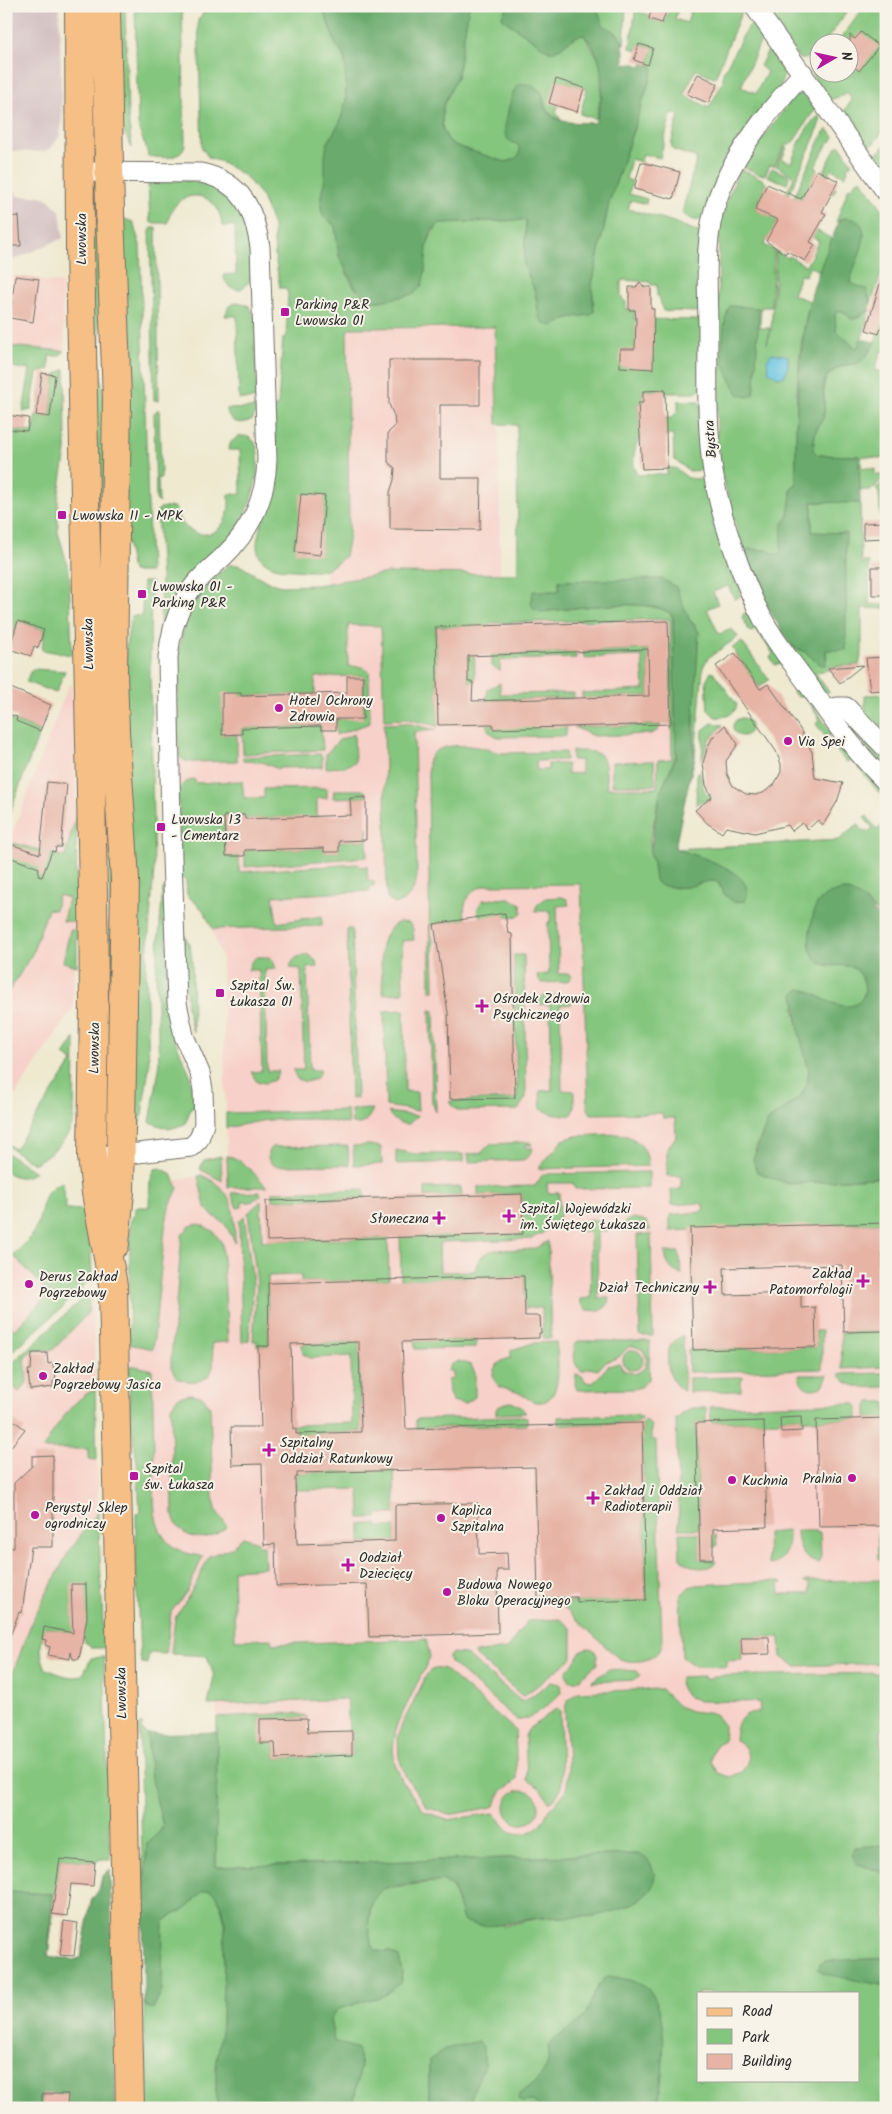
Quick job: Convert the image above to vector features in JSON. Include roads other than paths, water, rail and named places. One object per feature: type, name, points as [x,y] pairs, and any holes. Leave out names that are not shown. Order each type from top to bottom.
[{"type":"main road","name":"Lwowska","points":[[79,6],[81,268],[93,911],[92,1156],[96,1193],[112,1279]]},
{"type":"main road","name":"Lwowska","points":[[106,6],[109,172],[117,406],[113,673],[125,879],[120,1192],[112,1279],[130,2108]]},
{"type":"street","points":[[754,6],[886,192]]},
{"type":"street","name":"Bystra","points":[[804,74],[777,103],[749,141],[726,179],[717,200],[710,229],[708,261],[709,431],[714,475],[724,516],[738,560],[753,599],[765,623],[843,735],[886,782]]},
{"type":"street","points":[[81,172],[201,173],[227,183],[239,191],[246,201],[257,230],[260,247],[267,459],[264,490],[253,520],[236,544],[196,583],[185,599],[176,618],[170,639],[168,657],[177,1003],[184,1036],[200,1073],[203,1090],[204,1124],[200,1139],[190,1147],[120,1155],[92,1156]]},
{"type":"street","points":[[827,711],[846,706],[886,748]]},
{"type":"water","points":[[772,353],[788,356],[788,366],[784,377],[778,377],[769,372],[767,360]]},
{"type":"place","name":"Parking P&R Lwowska 01","points":[[285,312]]},
{"type":"place","name":"Lwowska 11 - MPK","points":[[62,515]]},
{"type":"place","name":"Lwowska 01 - Parking P&R","points":[[142,594]]},
{"type":"place","name":"Hotel Ochrony Zdrowia","points":[[279,708]]},
{"type":"place","name":"Via Spei","points":[[788,741]]},
{"type":"place","name":"Lwowska 13 - Cmentarz","points":[[161,827]]},
{"type":"place","name":"Szpital Św. Łukasza 01","points":[[220,993]]},
{"type":"place","name":"Ośrodek Zdrowia Psychicznego","points":[[482,1006]]},
{"type":"place","name":"Szpital Wojewódzki im. Świętego Łukasza","points":[[509,1216]]},
{"type":"place","name":"Słoneczna","points":[[439,1218]]},
{"type":"place","name":"Zakład Patomorfologii","points":[[863,1281]]},
{"type":"place","name":"Derus Zakład Pogrzebowy","points":[[29,1284]]},
{"type":"place","name":"Dział Techniczny","points":[[710,1287]]},
{"type":"place","name":"Zakład Pogrzebowy Jasica","points":[[43,1376]]},
{"type":"place","name":"Szpitalny Oddział Ratunkowy","points":[[269,1450]]},
{"type":"place","name":"Szpital św. Łukasza","points":[[134,1476]]},
{"type":"place","name":"Pralnia","points":[[852,1478]]},
{"type":"place","name":"Kuchnia","points":[[732,1480]]},
{"type":"place","name":"Zakład i Oddział Radioterapii","points":[[593,1498]]},
{"type":"place","name":"Perystyl Sklep ogrodniczy","points":[[35,1515]]},
{"type":"place","name":"Kaplica Szpitalna","points":[[441,1518]]},
{"type":"place","name":"Oodział Dziecięcy","points":[[348,1565]]},
{"type":"place","name":"Budowa Nowego Bloku Operacyjnego","points":[[447,1592]]}]
